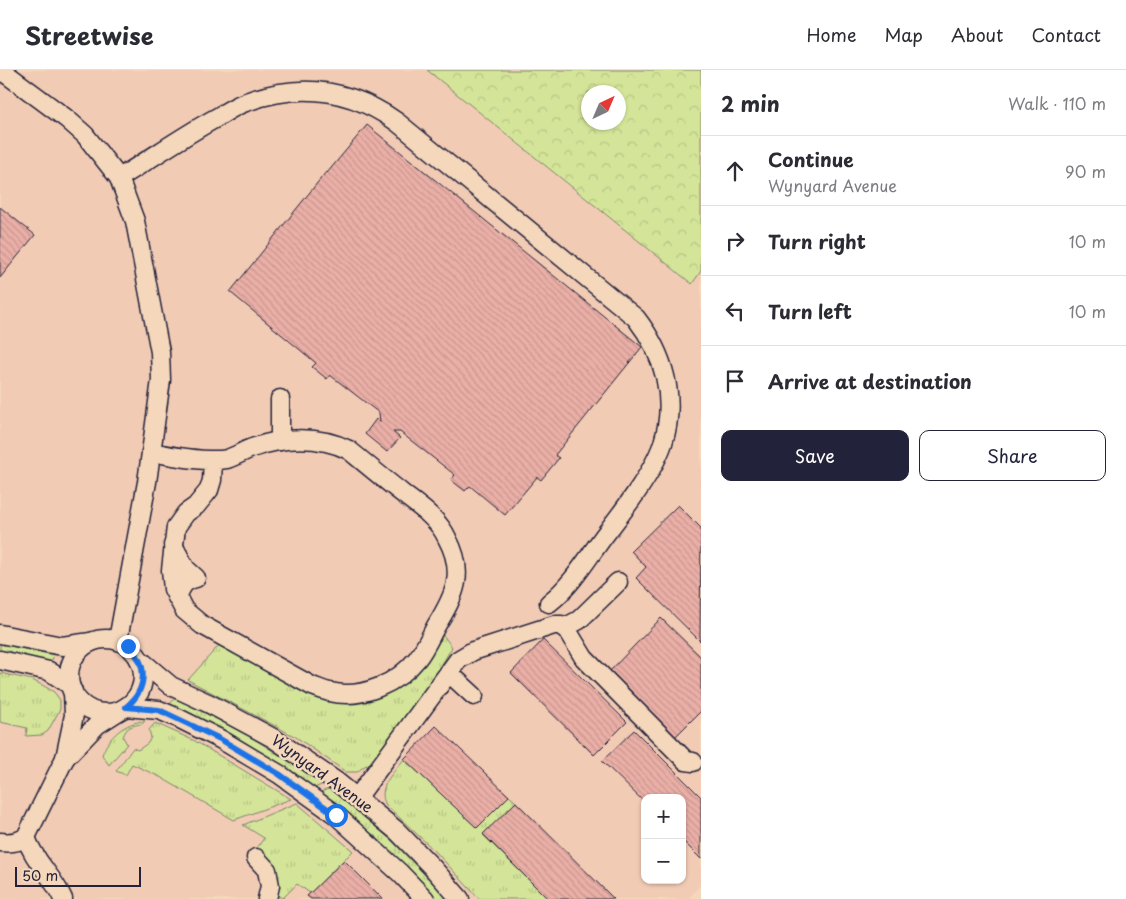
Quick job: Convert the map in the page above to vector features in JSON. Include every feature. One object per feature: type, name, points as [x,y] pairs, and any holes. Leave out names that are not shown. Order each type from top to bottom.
[{"type":"street","points":[[2,70],[68,119],[85,135],[119,178],[135,221],[160,352],[161,380],[151,452],[118,640]]},
{"type":"street","points":[[119,178],[244,102],[271,94],[295,90],[323,92],[349,97],[372,106],[397,122],[636,318],[646,330],[656,349],[667,382],[669,402],[663,444],[650,470],[624,509],[563,592],[549,603]]},
{"type":"street","points":[[280,399],[280,440]]},
{"type":"street","points":[[151,452],[212,460],[228,458],[251,448],[280,440],[322,441],[337,444],[349,450],[434,519],[447,537],[454,554],[457,574],[455,588],[450,604],[418,658],[404,672],[388,684],[369,691],[347,694],[331,693],[312,686],[202,625],[184,610],[173,589],[171,570],[176,527],[186,513],[196,506],[209,490],[212,480],[212,460]]},
{"type":"street","points":[[173,545],[186,569],[196,578],[187,580],[177,598]]},
{"type":"street","points":[[564,628],[578,620],[618,582]]},
{"type":"street","points":[[357,798],[458,660],[473,651],[554,625],[562,625],[584,658],[686,761],[693,762]]},
{"type":"street","points":[[0,634],[62,646],[105,638],[118,640],[128,646],[139,659],[143,670],[143,682],[136,699],[97,725],[65,758]]},
{"type":"street","points":[[0,842],[14,842],[26,837],[65,758],[74,715],[69,674],[72,662],[78,652],[91,642]]},
{"type":"street","name":"Wynyard Avenue","points":[[139,659],[171,686],[210,704],[273,738],[310,762],[397,831],[460,899]]},
{"type":"street","points":[[0,660],[49,671],[72,688],[80,701],[96,711],[109,712],[124,708]]},
{"type":"street","points":[[449,673],[474,696]]},
{"type":"street","name":"Wynyard Avenue","points":[[124,708],[159,710],[178,718],[220,739],[279,774],[336,815],[400,873],[425,899]]},
{"type":"street","points":[[26,837],[30,851],[58,888],[63,899]]},
{"type":"street","points":[[256,858],[267,870],[270,886],[268,899]]},
{"type":"shaded area","points":[[0,70],[427,70],[691,284],[701,271],[701,884],[688,899],[0,899]]},
{"type":"green space","points":[[427,70],[701,70],[701,271],[692,284]]},
{"type":"green space","points":[[443,635],[452,647],[422,699],[370,768],[366,765],[357,772],[346,772],[296,737],[188,680],[221,643],[367,699],[403,685],[427,662]]},
{"type":"green space","points":[[0,644],[54,655],[51,662],[0,651]]},
{"type":"green space","points":[[0,673],[32,680],[54,692],[60,700],[60,709],[48,731],[42,735],[26,736],[27,728],[0,722]]},
{"type":"green space","points":[[175,698],[248,735],[324,784],[314,788],[230,733],[170,704]]},
{"type":"green space","points":[[145,721],[142,724],[130,727],[126,731],[123,737],[127,744],[109,765],[102,755],[108,742],[124,727]]},
{"type":"green space","points":[[155,723],[195,741],[291,799],[234,820],[160,777],[132,764],[126,775],[116,771],[133,748],[138,750],[148,743],[151,737],[149,730]]},
{"type":"green space","points":[[404,759],[477,828],[509,796],[516,802],[483,835],[548,899],[479,899],[436,852],[386,805],[383,798],[385,786]]},
{"type":"green space","points":[[331,788],[392,841],[448,899],[437,899],[377,838],[321,792]]},
{"type":"green space","points":[[297,803],[353,851],[310,893],[297,884],[283,898],[278,896],[278,880],[273,863],[257,848],[264,838],[243,825]]},
{"type":"building","points":[[367,125],[642,347],[555,455],[559,458],[541,480],[537,477],[505,515],[470,486],[465,491],[451,480],[455,475],[400,432],[393,432],[400,438],[387,452],[365,434],[376,419],[380,422],[379,413],[330,375],[327,379],[312,367],[316,363],[230,292],[326,172]]},
{"type":"building","points":[[0,207],[35,235],[0,278]]},
{"type":"building","points":[[678,505],[701,528],[700,641],[636,578],[646,567],[631,551]]},
{"type":"building","points":[[661,618],[701,657],[701,711],[674,738],[609,672]]},
{"type":"building","points":[[543,640],[627,722],[594,755],[511,673]]},
{"type":"building","points":[[436,726],[509,796],[477,828],[404,759]]},
{"type":"building","points":[[634,730],[701,797],[701,859],[686,844],[686,794],[641,794],[641,799],[602,761]]},
{"type":"building","points":[[516,802],[614,899],[548,899],[483,834]]},
{"type":"building","points":[[344,860],[383,899],[311,899],[307,896]]},
{"type":"route","points":[[128,646],[142,664],[144,676],[139,694],[126,707],[159,710],[220,739],[279,774],[336,815]]}]
